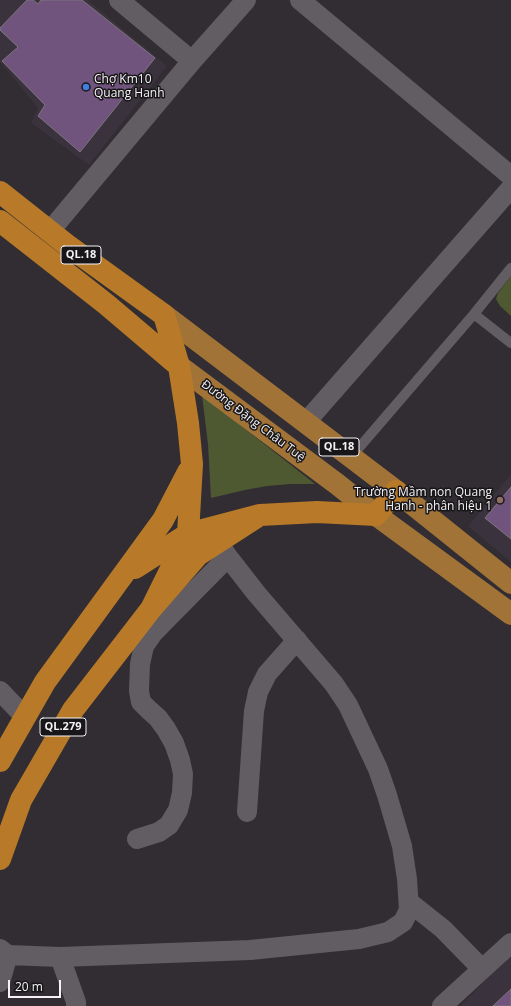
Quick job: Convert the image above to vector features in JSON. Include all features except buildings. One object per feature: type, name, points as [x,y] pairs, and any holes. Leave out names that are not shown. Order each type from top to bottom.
[{"type":"highway","name":"QL.18","points":[[0,192],[67,245],[164,315]]},
{"type":"highway","name":"Đường Đặng Châu Tuệ","points":[[0,221],[106,304],[179,366]]},
{"type":"highway","points":[[151,609],[188,534],[192,464],[188,423],[179,366],[164,315]]},
{"type":"highway","points":[[123,576],[164,520],[192,464]]},
{"type":"highway","points":[[123,576],[188,534],[260,516],[317,512],[376,515],[396,491]]},
{"type":"highway","points":[[151,609],[198,555],[223,550],[260,516]]},
{"type":"highway","name":"QL.279","points":[[1,758],[45,682],[123,576]]},
{"type":"highway","name":"QL.279","points":[[0,859],[21,800],[73,710],[151,609]]},
{"type":"main road","name":"QL.18","points":[[164,315],[396,491],[511,583]]},
{"type":"main road","name":"Đường Đặng Châu Tuệ","points":[[179,366],[376,515],[511,614]]},
{"type":"street","points":[[119,0],[192,61]]},
{"type":"street","points":[[50,231],[192,61],[246,0]]},
{"type":"street","points":[[300,0],[511,176]]},
{"type":"street","points":[[306,422],[511,188]]},
{"type":"street","points":[[0,982],[4,952],[60,957],[250,950],[359,939],[388,932],[403,922],[409,910],[409,902],[402,846],[378,769],[351,712],[334,684],[256,594],[223,550],[153,633],[144,646],[140,664],[139,691],[141,702],[158,718],[166,729],[174,743],[183,774],[182,793],[178,810],[169,825],[159,832],[137,839]]},
{"type":"street","points":[[247,812],[254,711],[258,692],[267,674],[297,640]]},
{"type":"street","points":[[0,691],[25,717]]},
{"type":"street","points":[[409,902],[443,929],[482,969]]},
{"type":"street","points":[[442,1006],[511,943]]},
{"type":"street","points":[[60,957],[76,1002],[76,1006]]},
{"type":"lane","points":[[351,457],[474,314],[511,268]]},
{"type":"lane","points":[[474,314],[511,343]]},
{"type":"shaded area","name":"Chợ Km10 Quang Hanh","points":[[0,0],[88,0],[167,66],[89,165],[31,123],[38,108],[0,62]]},
{"type":"shaded area","name":"Trường Mầm non Quang Hanh - phân hiệu 1","points":[[511,474],[511,562],[468,526]]},
{"type":"shaded area","points":[[511,955],[511,1006],[460,1006]]},
{"type":"green space","points":[[511,276],[511,316],[500,306],[496,299],[498,293]]},
{"type":"green space","points":[[202,395],[315,484],[267,486],[211,498],[208,444]]},
{"type":"place","name":"Chợ Km10 Quang Hanh","points":[[86,87]]},
{"type":"place","name":"Trường Mầm non Quang Hanh - phân hiệu 1","points":[[500,500]]}]
